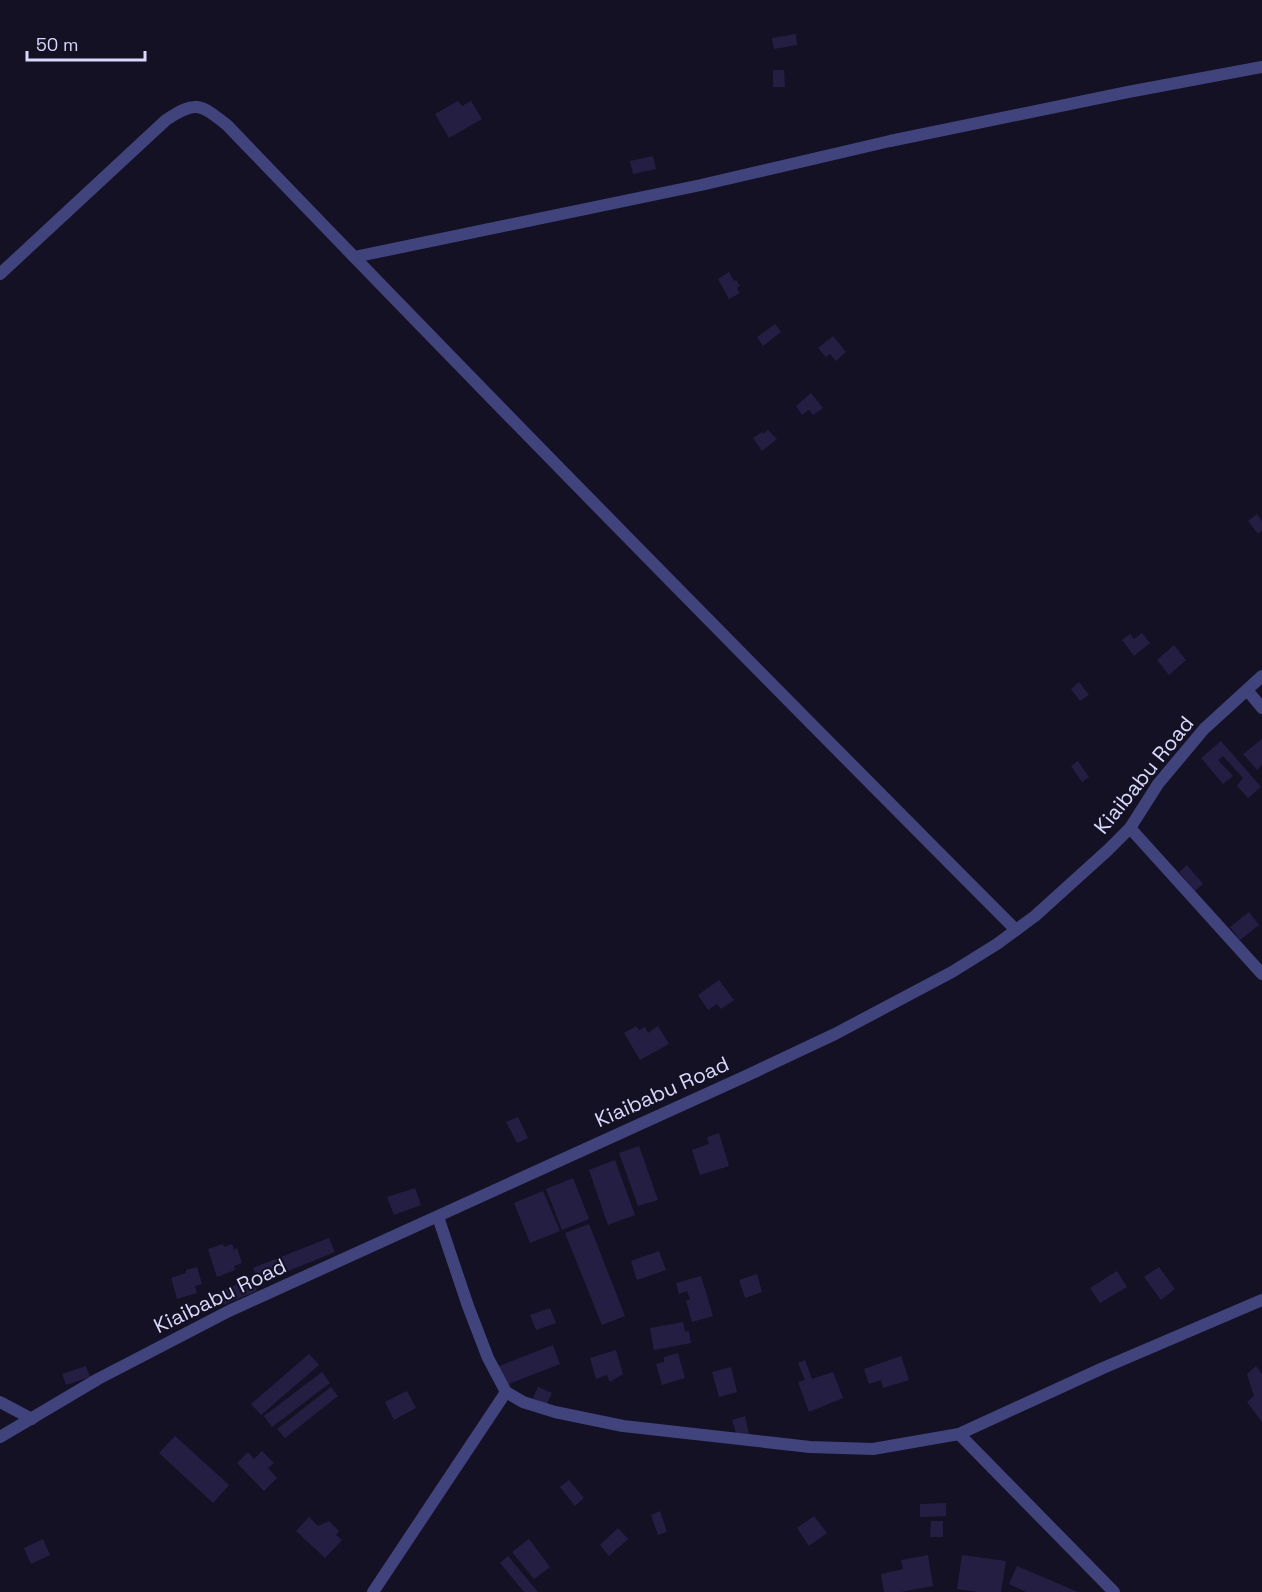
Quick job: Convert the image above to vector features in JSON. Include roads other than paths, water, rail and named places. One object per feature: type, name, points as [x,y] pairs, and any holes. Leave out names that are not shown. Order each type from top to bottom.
[{"type":"street","points":[[354,257],[701,185],[901,139],[1262,67]]},
{"type":"street","points":[[0,274],[166,120],[185,107],[205,108],[227,125],[830,744],[1016,930]]},
{"type":"street","name":"Kiaibabu Road","points":[[0,1437],[98,1379],[229,1311],[835,1034],[952,972],[1016,930],[1075,881],[1130,828],[1158,784],[1204,729],[1262,676]]},
{"type":"street","points":[[1247,690],[1262,708]]},
{"type":"street","points":[[1130,828],[1262,974]]},
{"type":"street","points":[[438,1217],[475,1324],[506,1392],[530,1405],[585,1419],[623,1426],[810,1448],[873,1449],[959,1434],[1103,1368],[1262,1300]]},
{"type":"street","points":[[373,1592],[506,1392]]},
{"type":"street","points":[[0,1402],[32,1419]]},
{"type":"street","points":[[959,1434],[1114,1592]]}]
